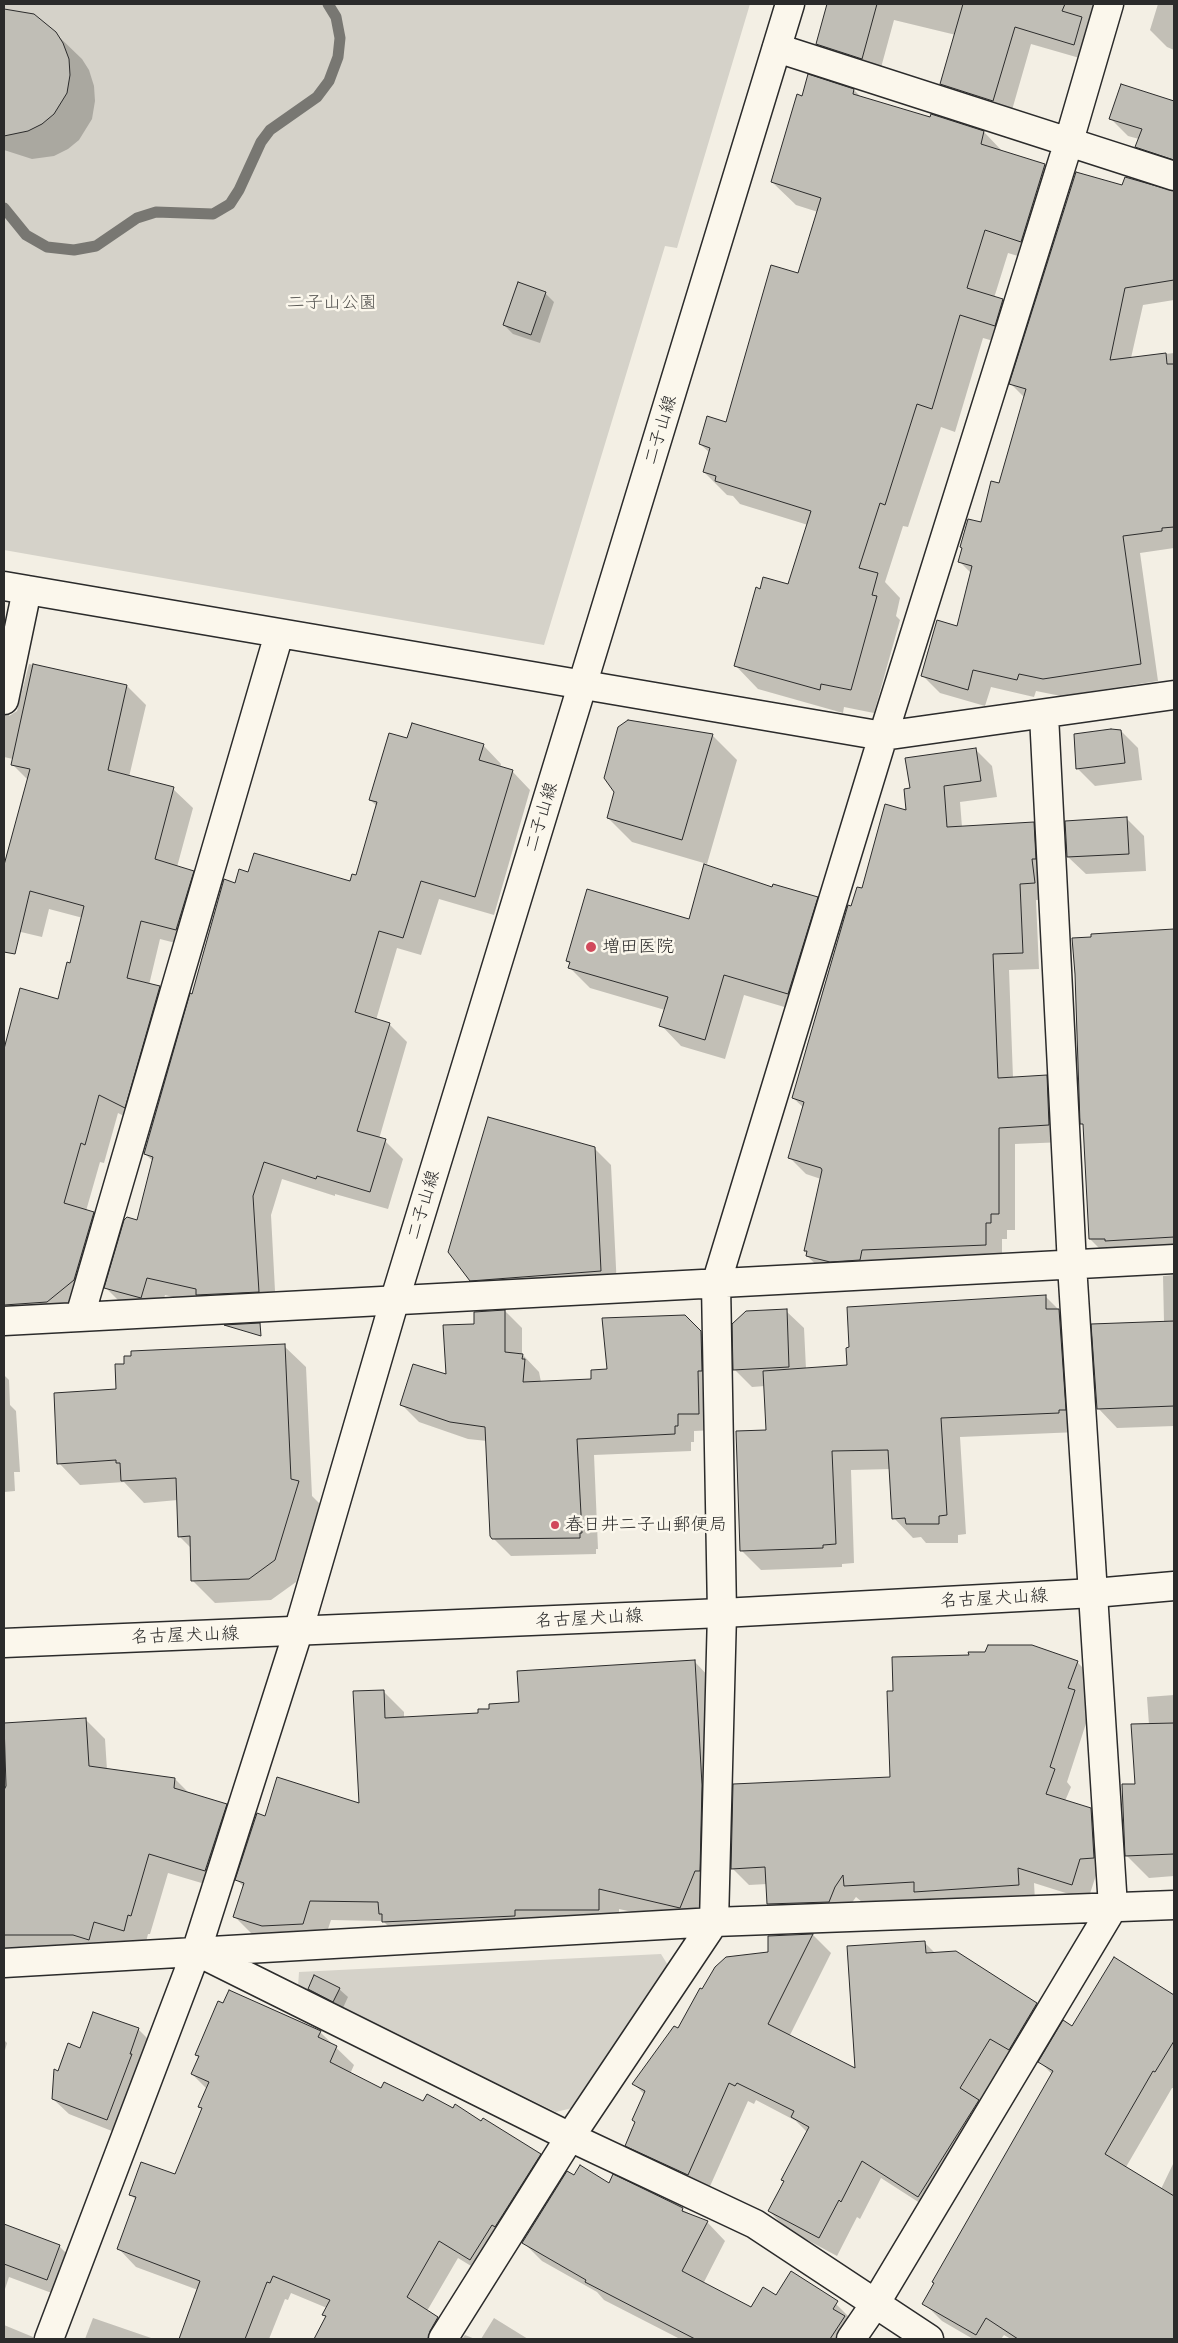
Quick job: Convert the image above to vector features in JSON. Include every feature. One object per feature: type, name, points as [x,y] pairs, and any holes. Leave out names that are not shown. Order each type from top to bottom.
[{"type":"street","name":"二子山線","points":[[50,2339],[196,1952],[298,1632],[395,1299],[790,4]]},
{"type":"street","points":[[443,2339],[570,2137],[714,1922],[722,1613],[716,1284],[882,736],[1069,141],[1109,4]]},
{"type":"street","points":[[777,48],[1174,176]]},
{"type":"street","points":[[4,700],[15,588],[882,736],[1044,715],[1174,695]]},
{"type":"street","points":[[80,1316],[279,634]]},
{"type":"street","points":[[850,2339],[875,2304],[1113,1907],[1072,1265],[1044,715]]},
{"type":"street","points":[[4,1321],[1174,1259]]},
{"type":"street","name":"名古屋犬山線","points":[[4,1643],[722,1613],[1094,1593],[1174,1586]]},
{"type":"street","points":[[4,1964],[714,1922],[1174,1905]]},
{"type":"street","points":[[196,1952],[570,2137],[755,2224],[929,2339]]},
{"type":"green space","name":"二子山公園","points":[[4,4],[750,4],[677,248],[665,246],[544,645],[4,550]]},
{"type":"green space","points":[[661,1954],[669,1967],[572,2108],[556,2112],[298,1987],[299,1972]]},
{"type":"building","points":[[827,4],[877,4],[862,59],[816,44]]},
{"type":"building","points":[[963,4],[1065,4],[1062,11],[1082,17],[1074,45],[1015,27],[993,101],[940,84]]},
{"type":"building","points":[[4,9],[34,14],[56,32],[63,43],[69,59],[70,75],[67,93],[54,114],[42,124],[28,131],[4,136]]},
{"type":"building","points":[[808,74],[854,89],[853,94],[930,117],[931,114],[984,131],[981,144],[1045,164],[1021,242],[985,230],[967,288],[1003,299],[995,326],[960,315],[932,409],[917,404],[885,505],[880,503],[859,568],[878,573],[872,595],[877,596],[851,690],[821,684],[820,690],[734,666],[756,587],[760,589],[763,577],[788,584],[811,511],[715,481],[716,476],[703,472],[710,448],[699,444],[707,416],[726,422],[771,265],[798,273],[821,198],[771,182],[797,94],[802,96]]},
{"type":"building","points":[[1121,84],[1174,101],[1174,160],[1135,147],[1142,129],[1109,119]]},
{"type":"building","points":[[1076,172],[1122,185],[1125,177],[1174,191],[1174,280],[1125,288],[1110,360],[1166,353],[1167,364],[1174,364],[1174,527],[1162,528],[1162,531],[1123,536],[1141,664],[1043,679],[1019,674],[1017,680],[973,670],[968,690],[921,676],[937,620],[957,626],[972,566],[958,562],[962,548],[960,547],[968,519],[981,522],[991,481],[999,483],[1026,389],[1009,384]]},
{"type":"building","points":[[518,282],[546,292],[531,335],[503,325]]},
{"type":"building","points":[[33,664],[127,685],[108,770],[174,787],[155,859],[194,871],[176,930],[141,921],[127,978],[160,986],[125,1108],[99,1095],[85,1145],[81,1143],[64,1203],[94,1212],[74,1280],[47,1302],[4,1305],[4,1049],[20,988],[58,999],[67,962],[70,963],[84,906],[30,891],[15,954],[4,952],[4,865],[30,769],[11,765]]},
{"type":"building","points":[[628,720],[713,734],[682,840],[607,818],[614,792],[604,778],[618,727]]},
{"type":"building","points":[[412,723],[484,744],[479,760],[513,770],[475,897],[421,881],[403,938],[379,931],[355,1012],[390,1023],[357,1131],[386,1139],[370,1192],[317,1176],[316,1179],[264,1162],[253,1196],[259,1292],[196,1295],[196,1289],[147,1278],[141,1298],[104,1288],[124,1220],[127,1217],[137,1220],[153,1157],[144,1154],[224,879],[235,883],[239,869],[248,872],[254,853],[350,881],[352,874],[356,875],[377,802],[369,800],[389,733],[407,738]]},
{"type":"building","points":[[1111,729],[1121,730],[1125,763],[1076,769],[1074,734]]},
{"type":"building","points":[[976,748],[981,781],[944,786],[947,827],[1034,822],[1036,859],[1032,859],[1035,883],[1020,884],[1023,953],[993,954],[998,1078],[1047,1075],[1049,1125],[999,1128],[999,1214],[991,1214],[991,1223],[986,1223],[986,1245],[862,1250],[860,1260],[830,1262],[806,1256],[807,1251],[804,1251],[822,1170],[821,1168],[788,1158],[804,1102],[792,1098],[848,905],[851,906],[857,887],[862,888],[885,804],[906,810],[904,789],[910,788],[905,758]]},
{"type":"building","points":[[1127,817],[1129,854],[1067,857],[1065,821]]},
{"type":"building","points":[[704,864],[772,887],[773,884],[818,897],[788,994],[724,975],[705,1040],[659,1026],[668,997],[568,968],[570,962],[566,961],[587,889],[689,919]]},
{"type":"building","points":[[1174,929],[1174,1237],[1105,1241],[1105,1239],[1089,1239],[1083,1124],[1080,1124],[1072,938],[1091,937],[1091,934]]},
{"type":"building","points":[[488,1117],[595,1147],[601,1271],[470,1281],[448,1252]]},
{"type":"building","points":[[1046,1295],[1046,1309],[1059,1309],[1066,1410],[1059,1410],[1059,1413],[941,1418],[947,1515],[939,1516],[939,1524],[906,1524],[905,1518],[892,1519],[888,1450],[832,1451],[836,1544],[823,1545],[823,1548],[740,1551],[736,1431],[766,1430],[763,1371],[847,1365],[846,1348],[849,1347],[847,1307]]},
{"type":"building","points":[[787,1309],[789,1367],[733,1370],[732,1324],[746,1311]]},
{"type":"building","points":[[505,1310],[505,1352],[523,1354],[522,1359],[525,1359],[523,1382],[591,1379],[591,1370],[607,1369],[602,1318],[685,1315],[701,1331],[702,1371],[698,1371],[699,1414],[678,1414],[678,1426],[675,1426],[675,1434],[577,1439],[582,1533],[580,1533],[580,1538],[492,1539],[490,1536],[485,1427],[450,1422],[400,1405],[413,1364],[446,1374],[443,1325],[474,1324],[474,1312]]},
{"type":"building","points":[[1174,1321],[1174,1406],[1097,1409],[1091,1324]]},
{"type":"building","points":[[260,1323],[261,1336],[224,1325]]},
{"type":"building","points":[[285,1344],[291,1479],[299,1481],[275,1560],[249,1579],[191,1581],[190,1536],[178,1537],[176,1478],[121,1481],[120,1463],[116,1463],[116,1460],[57,1464],[54,1393],[116,1389],[115,1364],[124,1364],[124,1356],[131,1356],[131,1351]]},
{"type":"building","points":[[988,1645],[1032,1645],[1078,1661],[1068,1688],[1075,1690],[1050,1767],[1055,1769],[1046,1794],[1091,1808],[1094,1858],[1080,1859],[1072,1885],[1018,1868],[1019,1885],[914,1892],[914,1882],[844,1886],[843,1875],[835,1887],[829,1902],[767,1904],[765,1867],[731,1869],[733,1784],[890,1777],[887,1691],[893,1691],[892,1657],[969,1655],[968,1652],[985,1652]]},
{"type":"building","points":[[695,1660],[702,1785],[700,1871],[695,1871],[680,1908],[599,1889],[599,1910],[515,1910],[515,1916],[382,1922],[382,1914],[379,1914],[378,1902],[310,1901],[303,1924],[262,1926],[233,1917],[244,1883],[235,1880],[257,1813],[265,1816],[277,1777],[359,1803],[353,1691],[384,1690],[385,1718],[478,1713],[478,1709],[489,1709],[489,1704],[519,1702],[517,1671]]},
{"type":"building","points":[[86,1718],[89,1766],[175,1778],[174,1788],[227,1804],[205,1871],[149,1854],[131,1916],[128,1915],[124,1931],[94,1922],[89,1940],[73,1935],[4,1935],[4,1790],[6,1786],[4,1723]]},
{"type":"building","points":[[1174,1723],[1174,1854],[1125,1856],[1122,1784],[1135,1784],[1131,1724]]},
{"type":"building","points":[[813,1934],[768,2024],[855,2068],[847,1946],[925,1941],[926,1953],[956,1951],[1037,2003],[1009,2050],[990,2039],[960,2088],[979,2100],[918,2197],[862,2161],[841,2202],[839,2200],[819,2238],[768,2211],[784,2181],[781,2180],[809,2127],[791,2117],[794,2111],[737,2083],[735,2086],[729,2083],[688,2175],[625,2146],[635,2122],[632,2120],[645,2091],[632,2084],[674,2026],[678,2028],[700,1988],[702,1989],[715,1967],[726,1957],[768,1952],[768,1936]]},
{"type":"building","points":[[1114,1957],[1174,1995],[1174,2041],[1155,2072],[1153,2071],[1105,2154],[1174,2196],[1174,2339],[1018,2339],[986,2318],[976,2335],[922,2304],[934,2283],[932,2282],[1053,2071],[1038,2062],[1063,2020],[1072,2026]]},
{"type":"building","points":[[314,1975],[340,1988],[333,2002],[308,1989]]},
{"type":"building","points":[[229,1990],[321,2031],[318,2037],[337,2046],[330,2062],[381,2088],[384,2082],[423,2101],[427,2094],[453,2108],[455,2104],[481,2121],[483,2118],[541,2154],[495,2227],[492,2225],[470,2260],[439,2241],[407,2297],[438,2317],[428,2339],[314,2339],[326,2316],[322,2315],[330,2300],[273,2276],[270,2283],[267,2282],[245,2339],[179,2339],[200,2281],[117,2249],[136,2197],[129,2195],[141,2162],[175,2174],[202,2108],[198,2107],[209,2082],[191,2074],[199,2056],[195,2055],[218,2001],[223,2003]]},
{"type":"building","points":[[93,2012],[139,2028],[130,2054],[132,2054],[107,2120],[52,2099],[54,2069],[58,2071],[68,2043],[80,2048]]},
{"type":"building","points":[[580,2165],[609,2183],[613,2174],[683,2208],[682,2211],[708,2221],[682,2271],[751,2307],[763,2287],[776,2295],[791,2271],[838,2301],[833,2309],[845,2316],[830,2339],[695,2339],[585,2282],[586,2280],[522,2243],[567,2171],[574,2175]]},
{"type":"building","points":[[4,2224],[60,2245],[47,2280],[4,2264]]},
{"type":"waterway","points":[[4,208],[26,235],[47,247],[74,250],[96,246],[137,218],[156,212],[213,214],[230,204],[239,190],[261,142],[270,130],[317,97],[329,81],[338,57],[340,38],[336,17],[328,4]]},
{"type":"place","name":"増田医院","points":[[591,947]]},
{"type":"place","name":"春日井二子山郵便局","points":[[555,1525]]}]
